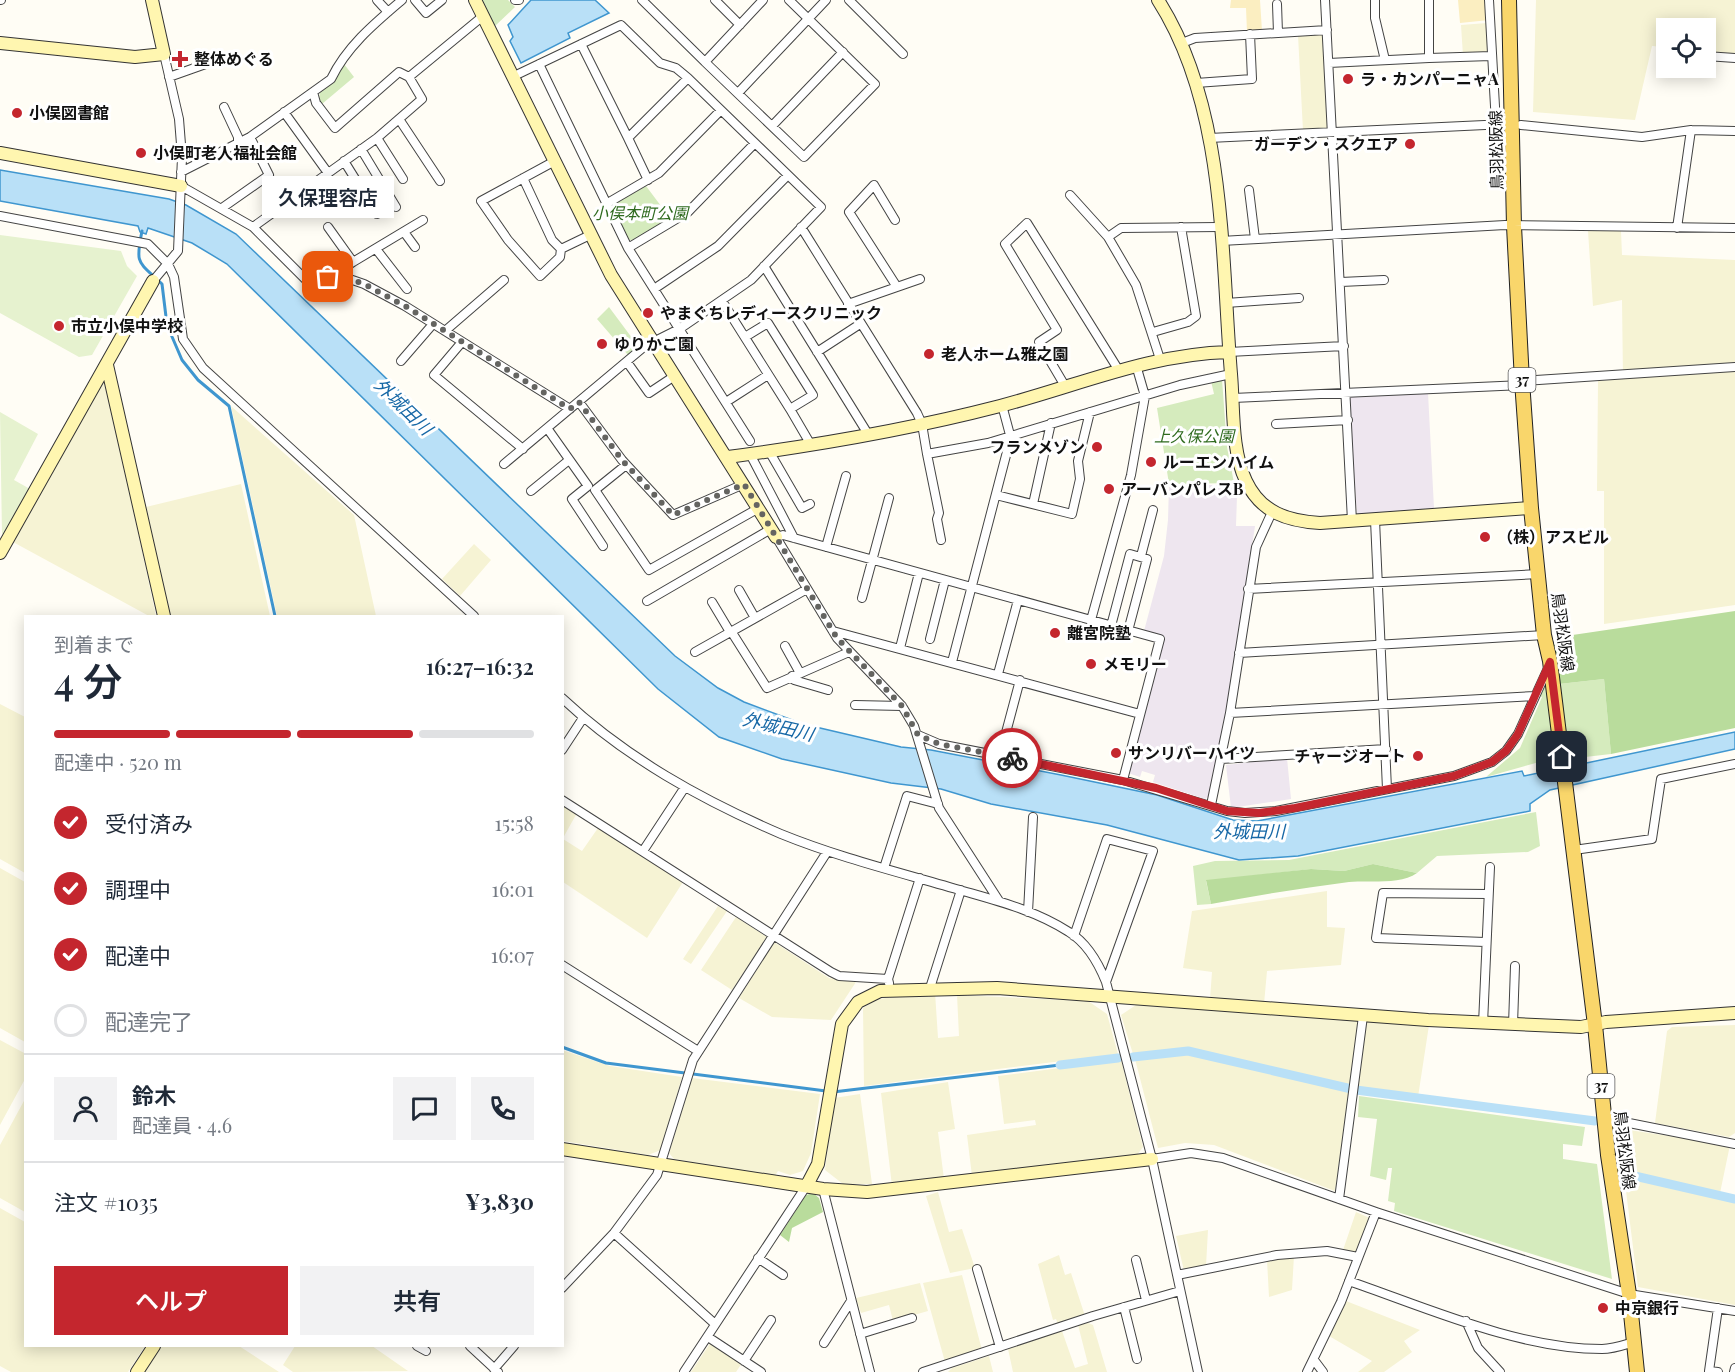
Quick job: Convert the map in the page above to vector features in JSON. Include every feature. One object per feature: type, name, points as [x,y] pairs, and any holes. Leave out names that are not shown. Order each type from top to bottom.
[{"type":"main road","name":"鳥羽松阪線","points":[[1509,0],[1514,226],[1531,507],[1544,635],[1550,662],[1568,799],[1604,1118],[1629,1294],[1637,1372]]},
{"type":"street","points":[[2,545],[107,365],[155,277],[178,250],[182,139],[152,0]]},
{"type":"street","points":[[377,0],[388,12]]},
{"type":"street","points":[[181,172],[250,137],[331,79],[337,67],[366,31],[402,0]]},
{"type":"street","points":[[415,0],[426,13],[442,0]]},
{"type":"street","points":[[475,0],[610,275],[728,457],[833,631],[849,652],[902,706],[920,738],[937,802],[999,901]]},
{"type":"street","points":[[642,0],[804,157],[875,84],[789,0]]},
{"type":"street","points":[[715,0],[740,25]]},
{"type":"street","points":[[705,62],[764,0]]},
{"type":"street","points":[[738,93],[826,0]]},
{"type":"street","points":[[849,0],[903,54]]},
{"type":"street","points":[[1158,0],[1182,43],[1203,101],[1221,241],[1236,440],[1245,479],[1257,498],[1272,513],[1304,522],[1375,520],[1531,507]]},
{"type":"street","points":[[1325,0],[1339,235],[1352,521]]},
{"type":"street","points":[[1375,0],[1375,18],[1385,60]]},
{"type":"street","points":[[1429,0],[1429,58]]},
{"type":"street","points":[[1489,0],[1496,124]]},
{"type":"street","points":[[1276,3],[1278,33]]},
{"type":"street","points":[[409,77],[483,16]]},
{"type":"street","points":[[504,464],[652,341],[681,328],[751,280],[821,207],[688,78],[676,68],[660,63],[621,25],[512,77]]},
{"type":"street","points":[[1182,43],[1195,38],[1327,30]]},
{"type":"street","points":[[1196,83],[1252,79],[1250,34]]},
{"type":"street","points":[[0,43],[135,57],[164,54]]},
{"type":"street","points":[[581,44],[648,180]]},
{"type":"street","points":[[772,126],[843,52]]},
{"type":"street","points":[[1329,63],[1491,56]]},
{"type":"street","points":[[1716,57],[1735,58]]},
{"type":"street","points":[[169,77],[217,60]]},
{"type":"street","points":[[539,64],[628,248],[681,328],[750,441]]},
{"type":"street","points":[[252,227],[378,138],[422,99],[409,77],[399,72],[335,128],[316,103],[312,92]]},
{"type":"street","points":[[628,138],[688,78]]},
{"type":"street","points":[[224,107],[238,137],[238,144]]},
{"type":"street","points":[[606,204],[659,174],[721,110]]},
{"type":"street","points":[[284,112],[328,173]]},
{"type":"street","points":[[399,119],[440,181]]},
{"type":"street","points":[[1209,138],[1506,123]]},
{"type":"street","points":[[1521,125],[1642,137],[1691,130],[1735,131]]},
{"type":"street","points":[[1677,228],[1691,130]]},
{"type":"street","points":[[222,208],[269,175],[250,137]]},
{"type":"street","points":[[378,138],[403,179]]},
{"type":"street","points":[[628,248],[688,212],[755,143]]},
{"type":"street","points":[[361,149],[396,207]]},
{"type":"street","points":[[0,153],[181,189],[222,208],[252,227],[312,286],[423,220]]},
{"type":"street","points":[[344,161],[377,214]]},
{"type":"street","points":[[554,162],[482,201],[508,240],[540,276],[560,258],[561,249]]},
{"type":"street","points":[[654,289],[718,246],[788,175]]},
{"type":"street","points":[[523,178],[552,240],[561,249]]},
{"type":"street","points":[[895,220],[874,185],[849,212],[897,287]]},
{"type":"street","points":[[1250,190],[1255,239]]},
{"type":"street","points":[[1070,195],[1108,237],[1136,285],[1160,359]]},
{"type":"street","points":[[0,216],[139,242],[168,264],[174,277],[176,308],[183,339],[195,359],[473,615]]},
{"type":"street","points":[[1065,386],[1039,342],[1057,330],[1005,244],[1027,224],[1118,369]]},
{"type":"street","points":[[1221,241],[1505,225],[1735,228]]},
{"type":"street","points":[[328,227],[353,262]]},
{"type":"street","points":[[801,227],[922,424],[939,513],[937,519],[941,540]]},
{"type":"street","points":[[1153,332],[1188,322],[1196,316],[1181,227]]},
{"type":"street","points":[[1108,237],[1121,228],[1219,227]]},
{"type":"street","points":[[404,232],[415,247]]},
{"type":"street","points":[[561,249],[590,235]]},
{"type":"street","points":[[376,249],[408,289]]},
{"type":"street","points":[[764,266],[868,434]]},
{"type":"street","points":[[335,274],[383,294],[570,409]]},
{"type":"street","points":[[848,304],[920,279]]},
{"type":"street","points":[[445,331],[504,280]]},
{"type":"street","points":[[1341,282],[1384,280]]},
{"type":"street","points":[[1226,303],[1299,298]]},
{"type":"street","points":[[722,301],[811,445]]},
{"type":"street","points":[[745,337],[768,323],[813,395],[789,409]]},
{"type":"street","points":[[401,361],[433,324]]},
{"type":"street","points":[[817,352],[860,324]]},
{"type":"street","points":[[462,342],[434,375],[523,449]]},
{"type":"street","points":[[728,457],[811,445],[922,424],[1002,405],[1118,369],[1160,359],[1229,352],[1344,346]]},
{"type":"street","points":[[627,362],[649,393],[670,379]]},
{"type":"street","points":[[107,365],[164,615]]},
{"type":"street","points":[[1091,620],[1131,475],[1145,396],[1136,365]]},
{"type":"street","points":[[1233,398],[1346,394],[1735,367]]},
{"type":"street","points":[[927,454],[978,445],[1180,385],[1231,374]]},
{"type":"street","points":[[726,402],[768,375]]},
{"type":"street","points":[[579,402],[626,465],[673,515],[744,484]]},
{"type":"street","points":[[952,662],[1010,435],[1002,405]]},
{"type":"street","points":[[996,495],[1071,514],[1080,479],[1078,461],[1089,412]]},
{"type":"street","points":[[1276,424],[1348,420]]},
{"type":"street","points":[[1033,504],[1052,423]]},
{"type":"street","points":[[547,428],[588,486],[572,499],[603,546]]},
{"type":"street","points":[[769,451],[802,508],[810,504]]},
{"type":"street","points":[[750,454],[791,527],[794,538]]},
{"type":"street","points":[[531,490],[569,460]]},
{"type":"street","points":[[626,465],[595,490],[650,570],[759,508]]},
{"type":"street","points":[[826,547],[846,476]]},
{"type":"street","points":[[862,598],[889,498]]},
{"type":"street","points":[[1141,556],[1153,510]]},
{"type":"street","points":[[1210,805],[1230,713],[1256,547],[1272,513]]},
{"type":"street","points":[[1375,520],[1388,789]]},
{"type":"street","points":[[647,601],[774,533],[1160,639],[1123,780]]},
{"type":"street","points":[[1111,626],[1130,554],[1141,556],[1147,559],[1128,631]]},
{"type":"street","points":[[900,648],[920,573]]},
{"type":"street","points":[[1248,589],[1539,574]]},
{"type":"street","points":[[930,639],[945,580]]},
{"type":"street","points":[[695,652],[807,589]]},
{"type":"street","points":[[739,590],[755,618]]},
{"type":"street","points":[[998,674],[1018,600]]},
{"type":"street","points":[[712,602],[767,688],[849,652]]},
{"type":"street","points":[[833,631],[1140,714]]},
{"type":"street","points":[[1239,653],[1544,635]]},
{"type":"street","points":[[785,646],[796,675],[794,680],[828,690]]},
{"type":"street","points":[[920,738],[939,744],[1123,780],[1227,811],[1259,813],[1465,773],[1496,760],[1518,734],[1550,662]]},
{"type":"street","points":[[1000,755],[1020,680]]},
{"type":"street","points":[[1230,713],[1535,696]]},
{"type":"street","points":[[564,700],[627,750],[685,788],[731,812],[827,852],[999,901],[1028,912],[1074,936],[1094,956],[1106,982],[1152,1159],[1198,1372]]},
{"type":"street","points":[[855,705],[902,706]]},
{"type":"street","points":[[564,747],[584,718]]},
{"type":"street","points":[[1221,759],[1386,749]]},
{"type":"street","points":[[1574,850],[1652,839],[1661,779],[1735,764]]},
{"type":"street","points":[[643,851],[685,788]]},
{"type":"street","points":[[884,868],[908,796],[937,802]]},
{"type":"street","points":[[564,801],[839,976],[930,988],[997,988],[1514,1025],[1581,1027],[1735,1013]]},
{"type":"street","points":[[1028,912],[1033,817]]},
{"type":"street","points":[[1074,936],[1107,839],[1153,851],[1106,982]]},
{"type":"street","points":[[564,1284],[614,1233],[640,1201],[657,1175],[687,1078],[698,1052],[827,852]]},
{"type":"street","points":[[1483,1023],[1490,867]]},
{"type":"street","points":[[684,1372],[817,1170],[838,1037],[848,1014],[868,995],[889,984],[920,878]]},
{"type":"street","points":[[930,988],[961,890]]},
{"type":"street","points":[[1485,942],[1376,938],[1383,893],[1488,894]]},
{"type":"street","points":[[564,966],[698,1052]]},
{"type":"street","points":[[1514,1025],[1515,966]]},
{"type":"street","points":[[1339,1199],[1352,1090],[1364,1016]]},
{"type":"street","points":[[1604,1118],[1735,1144]]},
{"type":"street","points":[[564,1150],[823,1189],[867,1191],[903,1189],[1191,1153],[1209,1154],[1376,1212],[1629,1294],[1735,1311]]},
{"type":"street","points":[[823,1189],[870,1372]]},
{"type":"street","points":[[1307,1372],[1349,1281],[1376,1212]]},
{"type":"street","points":[[614,1233],[715,1324]]},
{"type":"street","points":[[1177,1275],[1277,1255],[1327,1251],[1358,1257]]},
{"type":"street","points":[[758,1258],[783,1275]]},
{"type":"street","points":[[1136,1260],[1146,1300]]},
{"type":"street","points":[[977,1269],[1000,1347]]},
{"type":"street","points":[[1349,1281],[1466,1321],[1561,1347],[1605,1349],[1634,1342]]},
{"type":"street","points":[[923,1372],[1180,1291]]},
{"type":"street","points":[[824,1343],[851,1301]]},
{"type":"street","points":[[1124,1307],[1137,1359]]},
{"type":"street","points":[[1718,1308],[1709,1371],[1718,1372]]},
{"type":"street","points":[[860,1334],[912,1318]]},
{"type":"street","points":[[744,1361],[771,1320]]},
{"type":"street","points":[[1466,1321],[1478,1348],[1500,1372]]},
{"type":"street","points":[[708,1337],[761,1372]]},
{"type":"street","points":[[137,1372],[153,1347]]},
{"type":"street","points":[[419,1347],[426,1351]]},
{"type":"street","points":[[471,1347],[496,1370],[513,1347]]},
{"type":"street","points":[[1314,1360],[1323,1372]]},
{"type":"shaded area","points":[[1536,0],[1735,0],[1735,54],[1716,52],[1716,18],[1656,18],[1656,46],[1652,46],[1635,120],[1533,112]]},
{"type":"shaded area","points":[[1487,23],[1489,52],[1463,56],[1461,25]]},
{"type":"shaded area","points":[[1325,32],[1332,130],[1303,131],[1298,35]]},
{"type":"shaded area","points":[[1588,231],[1621,231],[1622,255],[1735,260],[1735,605],[1604,624],[1604,491],[1597,491],[1598,381],[1623,379],[1622,300],[1593,306]]},
{"type":"shaded area","points":[[105,378],[156,615],[147,615],[13,542]]},
{"type":"shaded area","points":[[1428,393],[1434,508],[1357,514],[1348,397]]},
{"type":"shaded area","points":[[231,406],[354,515],[376,615],[277,615]]},
{"type":"shaded area","points":[[241,484],[270,615],[170,615],[146,507]]},
{"type":"shaded area","points":[[1169,485],[1233,485],[1237,496],[1236,526],[1255,526],[1224,728],[1209,796],[1205,799],[1153,782],[1155,775],[1142,771],[1140,777],[1128,773],[1165,637],[1144,631],[1164,556]]},
{"type":"shaded area","points":[[474,544],[491,560],[460,596],[442,579]]},
{"type":"shaded area","points":[[0,704],[24,716],[24,872],[0,859]]},
{"type":"shaded area","points":[[1287,758],[1291,799],[1231,808],[1226,765]]},
{"type":"shaded area","points":[[564,805],[577,813],[564,836]]},
{"type":"shaded area","points":[[598,828],[683,882],[647,938],[564,883],[564,840],[582,851]]},
{"type":"shaded area","points":[[0,868],[24,881],[24,1041],[0,1028]]},
{"type":"shaded area","points":[[1327,891],[1327,927],[1345,928],[1341,965],[1267,971],[1264,1004],[1210,999],[1212,972],[1183,968],[1192,911]]},
{"type":"shaded area","points":[[718,906],[727,911],[691,964],[683,959]]},
{"type":"shaded area","points":[[736,917],[767,937],[732,990],[701,970]]},
{"type":"shaded area","points":[[774,942],[829,978],[856,982],[831,1020],[772,1017],[739,998]]},
{"type":"shaded area","points":[[935,992],[938,1038],[959,1036],[957,995],[1088,1001],[1107,1014],[1118,1054],[864,1086],[863,1008],[878,999]]},
{"type":"shaded area","points":[[1136,1005],[1358,1021],[1350,1085],[1189,1048],[1133,1054],[1121,1015]]},
{"type":"shaded area","points":[[1366,1021],[1429,1025],[1418,1097],[1356,1087]]},
{"type":"shaded area","points":[[1735,1025],[1735,1133],[1729,1137],[1655,1123],[1667,1031],[1672,1027]]},
{"type":"shaded area","points":[[0,1040],[24,1053],[24,1081],[0,1125]]},
{"type":"shaded area","points":[[564,1051],[610,1066],[682,1077],[661,1150],[648,1155],[564,1141]]},
{"type":"shaded area","points":[[1184,1054],[1349,1090],[1335,1191],[1214,1145],[1185,1143],[1158,1148],[1135,1059]]},
{"type":"shaded area","points":[[1121,1060],[1143,1147],[1137,1155],[972,1176],[967,1135],[1036,1125],[1035,1120],[1004,1124],[998,1076]]},
{"type":"shaded area","points":[[692,1078],[820,1094],[811,1153],[803,1171],[790,1175],[778,1171],[775,1176],[674,1159],[669,1153]]},
{"type":"shaded area","points":[[948,1082],[955,1129],[938,1132],[944,1179],[892,1186],[881,1093]]},
{"type":"shaded area","points":[[860,1094],[872,1184],[843,1184],[825,1170],[834,1098]]},
{"type":"shaded area","points":[[24,1101],[24,1211],[0,1198],[0,1145]]},
{"type":"shaded area","points":[[1622,1129],[1730,1145],[1720,1193],[1628,1172]]},
{"type":"shaded area","points":[[1624,1175],[1735,1200],[1735,1305],[1638,1287]]},
{"type":"shaded area","points":[[938,1192],[949,1232],[962,1229],[975,1268],[950,1273],[926,1196]]},
{"type":"shaded area","points":[[0,1208],[24,1221],[24,1347],[144,1347],[128,1372],[11,1372],[0,1366]]},
{"type":"shaded area","points":[[1356,1212],[1372,1219],[1357,1255],[1343,1250]]},
{"type":"shaded area","points":[[1208,1230],[1206,1266],[1184,1271],[1176,1236]]},
{"type":"shaded area","points":[[1059,1255],[1065,1275],[1071,1273],[1085,1316],[1058,1324],[1056,1319],[1053,1320],[1038,1264]]},
{"type":"shaded area","points":[[1294,1256],[1292,1290],[1269,1297],[1267,1260]]},
{"type":"shaded area","points":[[962,1275],[982,1350],[945,1362],[923,1283]]},
{"type":"shaded area","points":[[920,1283],[928,1311],[893,1321],[889,1305],[861,1313],[856,1298]]},
{"type":"shaded area","points":[[1346,1301],[1420,1330],[1404,1341],[1412,1352],[1384,1372],[1358,1372],[1372,1361],[1329,1336]]},
{"type":"shaded area","points":[[1088,1323],[1093,1325],[1107,1372],[1013,1372],[1008,1349],[1062,1331],[1075,1368],[1088,1364],[1078,1325]]},
{"type":"shaded area","points":[[711,1342],[742,1363],[736,1372],[691,1372]]},
{"type":"shaded area","points":[[160,1347],[241,1347],[279,1372],[144,1372]]},
{"type":"shaded area","points":[[294,1347],[373,1347],[408,1371],[293,1372],[283,1365]]},
{"type":"shaded area","points":[[989,1356],[993,1372],[948,1372],[952,1368]]},
{"type":"green space","points":[[482,0],[508,0],[515,7],[494,27]]},
{"type":"green space","points":[[344,64],[354,77],[322,104],[319,100],[320,92],[335,81]]},
{"type":"green space","name":"小俣本町公園","points":[[646,186],[670,218],[633,241],[628,239],[613,208],[616,203]]},
{"type":"green space","points":[[0,235],[121,251],[127,266],[137,276],[92,355],[79,357],[0,313]]},
{"type":"green space","points":[[609,307],[638,346],[628,355],[597,319]]},
{"type":"green space","name":"上久保公園","points":[[1222,379],[1227,447],[1234,483],[1169,484],[1157,408],[1214,394],[1211,381]]},
{"type":"green space","points":[[0,412],[38,434],[14,480],[30,489],[6,533],[2,534]]},
{"type":"green space","points":[[1735,611],[1735,728],[1611,754],[1604,679],[1559,684],[1553,646],[1559,637]]},
{"type":"green space","points":[[1546,678],[1557,757],[1486,777],[1520,748],[1542,697],[1538,695]]},
{"type":"green space","points":[[1604,679],[1611,754],[1568,759],[1559,684]]},
{"type":"green space","points":[[1536,812],[1540,846],[1528,852],[1437,856],[1417,873],[1373,864],[1344,871],[1311,869],[1206,881],[1211,904],[1197,905],[1193,866],[1215,861],[1289,860]]},
{"type":"green space","points":[[1373,864],[1417,873],[1394,881],[1349,882],[1211,904],[1206,880],[1311,869],[1344,871]]},
{"type":"green space","points":[[1359,1096],[1585,1127],[1582,1146],[1563,1144],[1563,1159],[1597,1164],[1612,1279],[1394,1211],[1395,1203],[1388,1201],[1392,1168],[1388,1168],[1386,1180],[1370,1176],[1377,1119],[1358,1117]]},
{"type":"green space","points":[[813,1193],[819,1198],[823,1212],[792,1228],[789,1242],[780,1235],[806,1195]]},
{"type":"sand","points":[[1231,0],[1260,0],[1262,31],[1247,32],[1246,8],[1230,8]]},
{"type":"sand","points":[[1458,0],[1488,0],[1489,20],[1460,23]]},
{"type":"water","points":[[531,0],[595,0],[609,13],[568,33],[570,38],[521,63],[510,41],[513,37],[508,25]]},
{"type":"water","name":"外城田川","points":[[0,170],[169,199],[186,205],[236,234],[675,656],[718,688],[744,702],[803,724],[901,747],[931,750],[1157,795],[1233,820],[1257,821],[1522,771],[1524,776],[1735,732],[1735,749],[1550,790],[1530,804],[1530,811],[1298,856],[1239,860],[1107,825],[991,804],[941,789],[891,783],[782,759],[719,737],[658,689],[227,264],[192,243],[148,228],[146,234],[140,232],[138,226],[0,201]]},
{"type":"waterway","points":[[142,231],[140,262],[162,284],[167,325],[182,360],[198,380],[229,406],[275,615]]},
{"type":"waterway","points":[[564,1048],[606,1063],[826,1091]]},
{"type":"waterway","points":[[1133,1057],[1188,1051],[1356,1090],[1595,1121]]},
{"type":"waterway","points":[[1060,1065],[1118,1058]]},
{"type":"waterway","points":[[833,1092],[1060,1065]]},
{"type":"waterway","points":[[1618,1126],[1621,1127],[1626,1174],[1735,1199]]},
{"type":"way so far","points":[[328,277],[335,274],[364,284],[383,294],[570,409],[579,402],[622,460],[673,515],[744,484],[837,638],[902,706],[918,735],[939,744],[1012,758]]},
{"type":"place","name":"整体めぐる","points":[[180,59]]},
{"type":"place","name":"ラ・カンパーニャA","points":[[1348,79]]},
{"type":"place","name":"小俣図書館","points":[[17,113]]},
{"type":"place","name":"ガーデン・スクエア","points":[[1410,144]]},
{"type":"place","name":"小俣町老人福祉会館","points":[[141,153]]},
{"type":"place","name":"久保理容店","points":[[328,277]]},
{"type":"place","name":"やまぐちレディースクリニック","points":[[648,313]]},
{"type":"place","name":"市立小俣中学校","points":[[59,326]]},
{"type":"place","name":"ゆりかご園","points":[[602,344]]},
{"type":"place","name":"老人ホーム雅之園","points":[[929,354]]},
{"type":"place","name":"フランメゾン","points":[[1097,447]]},
{"type":"place","name":"ルーエンハイム","points":[[1151,462]]},
{"type":"place","name":"アーバンパレスB","points":[[1109,489]]},
{"type":"place","name":"（株）アスビル","points":[[1485,537]]},
{"type":"place","name":"離宮院塾","points":[[1055,633]]},
{"type":"place","name":"メモリー","points":[[1091,664]]},
{"type":"place","name":"サンリバーハイツ","points":[[1116,753]]},
{"type":"place","name":"チャージオート","points":[[1418,756]]},
{"type":"place","name":"中京銀行","points":[[1603,1308]]},
{"type":"route","points":[[1012,758],[1156,788],[1227,811],[1259,813],[1295,808],[1438,780],[1477,769],[1496,760],[1506,751],[1528,716],[1550,662],[1562,757]]}]
